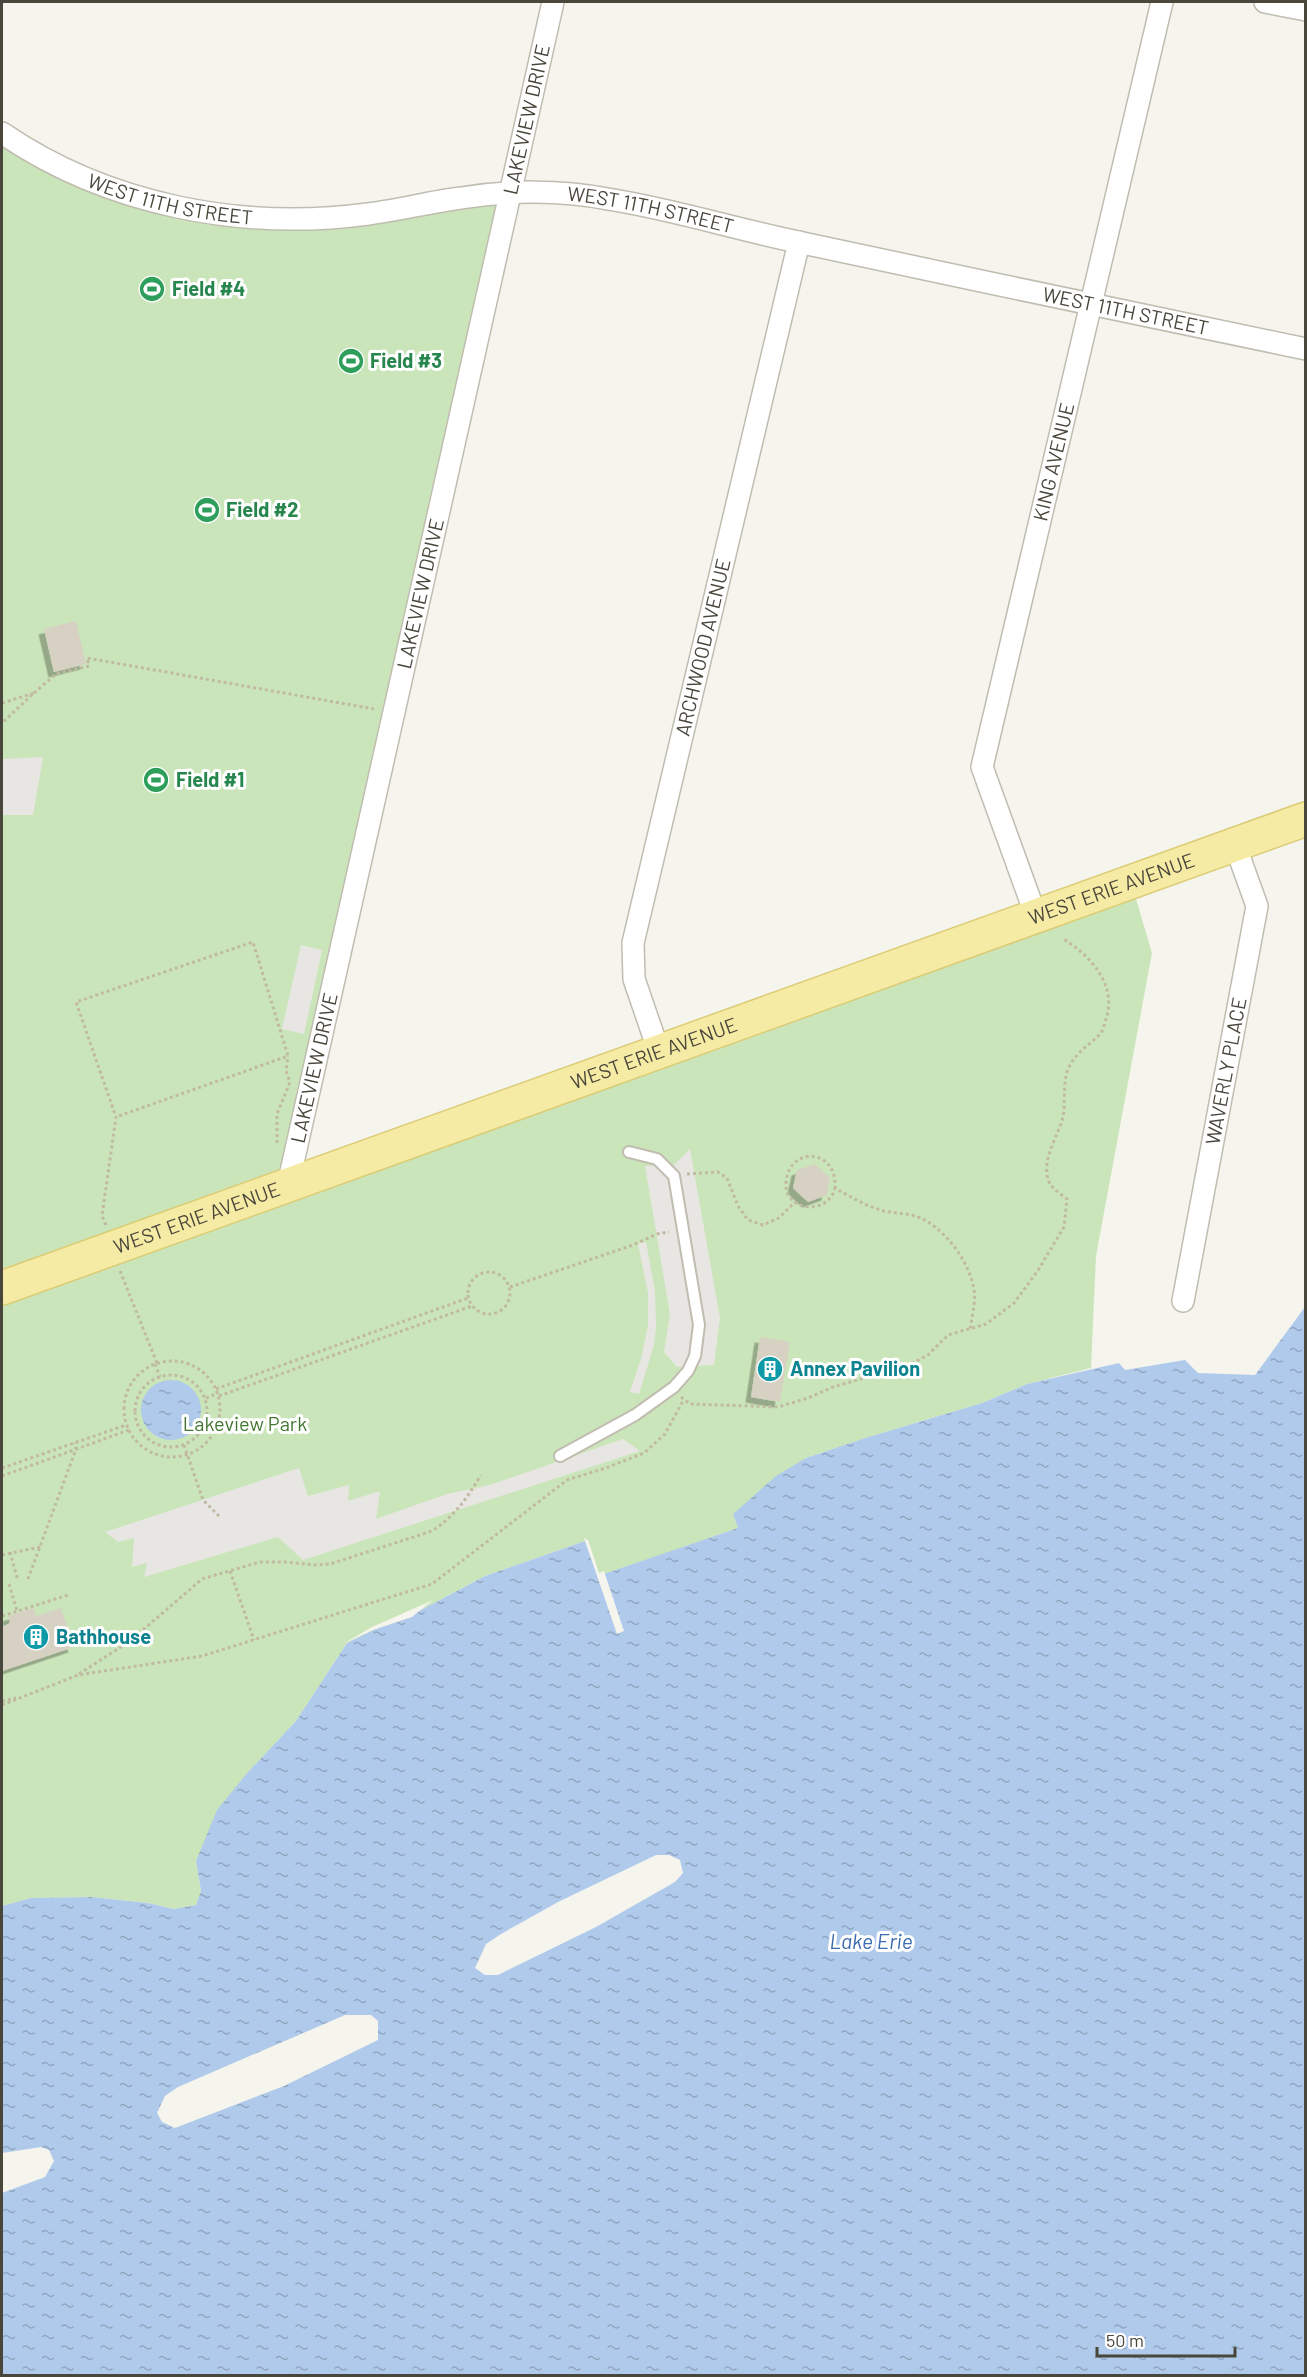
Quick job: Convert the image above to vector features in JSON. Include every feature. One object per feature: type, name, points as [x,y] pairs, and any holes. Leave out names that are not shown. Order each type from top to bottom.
[{"type":"main road","name":"WEST ERIE AVENUE","points":[[2,1288],[1305,819]]},
{"type":"street","name":"LAKEVIEW DRIVE","points":[[288,1185],[553,2]]},
{"type":"street","name":"KING AVENUE","points":[[1035,916],[982,767],[1162,2]]},
{"type":"street","points":[[1265,2],[1305,10]]},
{"type":"street","name":"WEST 11TH STREET","points":[[2,133],[52,162],[95,182],[139,197],[230,216],[323,219],[369,214],[464,197],[510,193],[608,198],[799,243],[1305,349]]},
{"type":"street","name":"ARCHWOOD AVENUE","points":[[659,1052],[634,979],[633,943],[799,243]]},
{"type":"street","name":"WAVERLY PLACE","points":[[1183,1301],[1257,906],[1235,845]]},
{"type":"lane","points":[[560,1456],[635,1416],[674,1387],[688,1371],[695,1356],[699,1325],[674,1176],[657,1159],[629,1152]]},
{"type":"path","points":[[2,723],[56,674],[89,666],[87,657],[394,713]]},
{"type":"path","points":[[2,703],[34,693]]},
{"type":"path","points":[[674,1387],[683,1401],[700,1404],[778,1407],[833,1387],[909,1365],[928,1355],[948,1335],[987,1324],[1014,1303],[1037,1272],[1064,1227],[1067,1199],[1050,1184],[1049,1156],[1062,1120],[1069,1067],[1078,1054],[1103,1031],[1110,1004],[1104,980],[1092,963],[1080,949],[1062,938]]},
{"type":"path","points":[[108,1230],[102,1216],[116,1117],[76,1002],[253,942],[288,1056],[286,1071],[290,1083],[276,1120],[277,1149]]},
{"type":"path","points":[[116,1117],[288,1056]]},
{"type":"path","points":[[814,1156],[830,1164],[834,1172],[835,1187],[826,1202],[813,1208],[802,1207],[787,1191],[787,1178],[794,1164],[804,1157],[814,1156]]},
{"type":"path","points":[[674,1176],[718,1172],[727,1178],[738,1206],[748,1220],[763,1225],[778,1218],[795,1202]]},
{"type":"path","points":[[835,1187],[882,1210],[905,1213],[928,1222],[948,1240],[962,1258],[974,1290],[974,1308],[970,1329]]},
{"type":"path","points":[[510,1287],[633,1245],[657,1234],[683,1230]]},
{"type":"path","points":[[120,1270],[160,1377]]},
{"type":"path","points":[[494,1272],[501,1275],[510,1287],[509,1302],[498,1312],[485,1314],[472,1306],[468,1298],[470,1283],[480,1274],[494,1272]]},
{"type":"path","points":[[216,1389],[468,1298]]},
{"type":"path","points":[[206,1398],[472,1306]]},
{"type":"path","points":[[396,1324],[399,1332]]},
{"type":"path","points":[[336,1345],[339,1353]]},
{"type":"path","points":[[172,1360],[187,1362],[212,1380],[219,1395],[221,1411],[217,1427],[208,1441],[195,1451],[179,1456],[162,1456],[147,1450],[135,1439],[128,1427],[124,1409],[126,1394],[133,1380],[143,1370],[156,1363],[172,1360]]},
{"type":"path","points":[[283,1365],[285,1372]]},
{"type":"path","points":[[178,1375],[190,1379],[200,1388],[206,1398],[208,1410],[206,1421],[201,1431],[184,1445],[172,1447],[160,1445],[150,1440],[137,1423],[135,1410],[137,1397],[144,1386],[160,1377],[178,1375]]},
{"type":"path","points":[[78,1675],[201,1656],[432,1584],[567,1480],[614,1466],[644,1453],[665,1434],[683,1401]]},
{"type":"path","points":[[2,1476],[76,1449],[137,1423]]},
{"type":"path","points":[[2,1468],[128,1427]]},
{"type":"path","points":[[28,1579],[76,1449],[74,1443]]},
{"type":"path","points":[[184,1445],[203,1500],[220,1517]]},
{"type":"path","points":[[24,1460],[26,1467]]},
{"type":"path","points":[[2,1705],[78,1675],[137,1636],[202,1579],[261,1563],[330,1564],[432,1531],[463,1505],[481,1475]]},
{"type":"path","points":[[2,1555],[40,1547]]},
{"type":"path","points":[[10,1552],[18,1581]]},
{"type":"path","points":[[230,1571],[254,1640]]},
{"type":"path","points":[[9,1584],[17,1612]]},
{"type":"path","points":[[2,1616],[68,1595]]},
{"type":"path","points":[[2,1701],[23,1697]]},
{"type":"green space","name":"Lakeview Park","points":[[2,133],[52,162],[230,216],[510,193],[288,1184],[1131,882],[1152,953],[1096,1256],[1091,1368],[1027,1384],[982,1403],[806,1458],[733,1514],[738,1528],[597,1577],[585,1541],[485,1576],[423,1609],[347,1643],[296,1721],[248,1772],[196,1861],[201,1892],[196,1905],[174,1909],[148,1903],[92,1897],[31,1898],[2,1906]]},
{"type":"shaded area","points":[[43,757],[33,815],[2,815],[2,759]]},
{"type":"shaded area","points":[[301,945],[322,950],[304,1034],[282,1029]]},
{"type":"shaded area","points":[[690,1149],[720,1318],[714,1365],[677,1367],[664,1352],[670,1314],[645,1166],[674,1165]]},
{"type":"shaded area","points":[[646,1242],[655,1291],[656,1327],[654,1345],[639,1394],[630,1392],[641,1359],[648,1326],[648,1293],[638,1244]]},
{"type":"shaded area","points":[[623,1439],[640,1451],[303,1560],[278,1537],[144,1577],[147,1563],[132,1567],[134,1538],[118,1542],[105,1532],[299,1468],[308,1496],[349,1485],[348,1501],[380,1491],[376,1519],[447,1494],[490,1485]]},
{"type":"water","name":"Lake Erie","points":[[1305,1307],[1305,2375],[2,2376],[2,1906],[31,1898],[92,1897],[148,1903],[174,1909],[196,1905],[201,1891],[196,1861],[217,1810],[248,1772],[296,1721],[347,1643],[423,1609],[485,1576],[585,1541],[598,1576],[738,1528],[733,1514],[776,1476],[806,1458],[982,1403],[1027,1384],[1119,1363],[1125,1370],[1185,1360],[1198,1373],[1255,1375]]},
{"type":"water","points":[[165,1380],[177,1380],[188,1385],[196,1393],[201,1410],[199,1422],[188,1435],[177,1440],[165,1440],[154,1435],[146,1427],[141,1416],[141,1404],[146,1393],[154,1385]]},
{"type":"pier","points":[[584,1538],[588,1540],[599,1573],[604,1571],[624,1631],[617,1634]]},
{"type":"pier","points":[[433,1600],[412,1617],[373,1630],[343,1644],[372,1627]]},
{"type":"pier","points":[[656,1855],[669,1855],[680,1860],[683,1873],[675,1882],[596,1927],[498,1975],[485,1975],[475,1968],[486,1944],[501,1934],[558,1902]]},
{"type":"pier","points":[[345,2015],[371,2015],[378,2021],[378,2040],[284,2086],[175,2128],[162,2122],[157,2113],[165,2096],[178,2087]]},
{"type":"pier","points":[[41,2147],[49,2150],[54,2161],[45,2177],[2,2193],[2,2153]]},
{"type":"building","points":[[76,621],[86,664],[54,672],[44,629]]},
{"type":"building","points":[[815,1164],[830,1178],[827,1195],[808,1202],[793,1188],[797,1170]]},
{"type":"building","name":"Annex Pavilion","points":[[760,1337],[790,1342],[780,1402],[751,1397]]},
{"type":"building","name":"Bathhouse","points":[[33,1608],[36,1616],[61,1608],[74,1647],[2,1671],[2,1627],[10,1623],[8,1616]]},
{"type":"place","name":"Field #4","points":[[152,289]]},
{"type":"place","name":"Field #3","points":[[351,361]]},
{"type":"place","name":"Field #2","points":[[207,510]]},
{"type":"place","name":"Field #1","points":[[156,780]]},
{"type":"place","name":"Annex Pavilion","points":[[770,1369]]},
{"type":"place","name":"Bathhouse","points":[[36,1637]]}]
